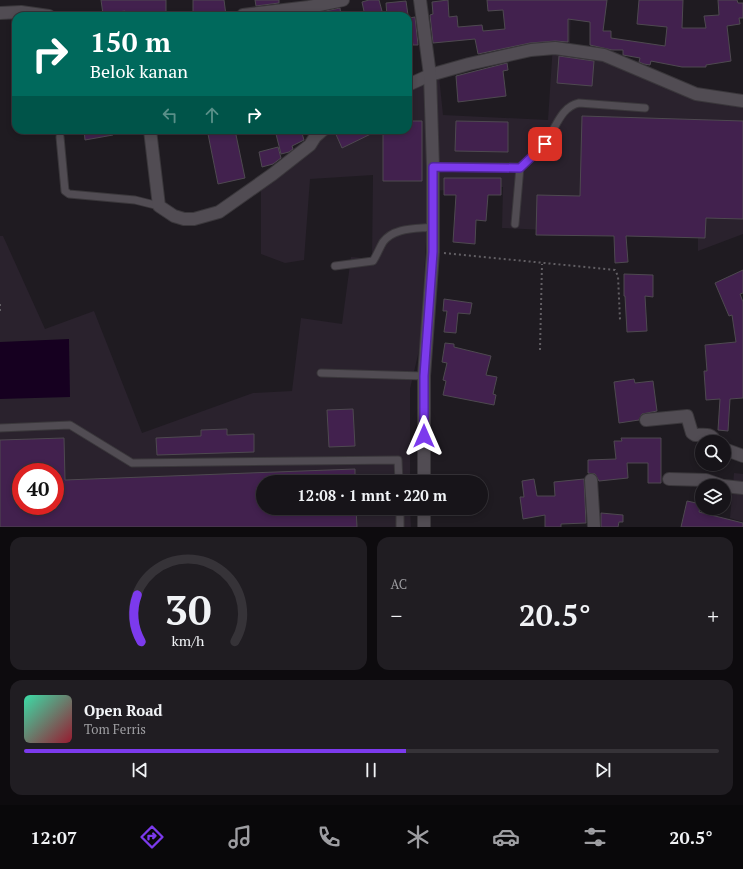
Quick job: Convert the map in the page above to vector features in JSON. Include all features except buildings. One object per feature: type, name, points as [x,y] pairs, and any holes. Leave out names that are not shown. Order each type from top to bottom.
[{"type":"street","points":[[272,12],[309,7],[343,0]]},
{"type":"street","points":[[420,0],[430,75],[433,167],[433,252],[424,376],[424,475]]},
{"type":"street","points":[[0,13],[12,12]]},
{"type":"street","points":[[412,83],[430,75],[508,54],[555,48],[604,55],[696,94],[743,101]]},
{"type":"street","points":[[150,134],[159,206],[174,216],[184,219],[194,219],[219,212],[273,174],[310,145],[315,134]]},
{"type":"street","points":[[646,420],[687,416],[694,435],[710,435]]},
{"type":"street","points":[[731,452],[743,456]]},
{"type":"street","points":[[669,479],[695,480]]},
{"type":"street","points":[[591,480],[594,527]]},
{"type":"street","points":[[731,487],[743,488]]},
{"type":"street","points":[[424,515],[424,527]]},
{"type":"lane","points":[[515,224],[520,168],[545,144],[565,110],[571,104],[579,103],[645,108]]},
{"type":"lane","points":[[60,137],[65,191],[69,194],[136,200],[159,206]]},
{"type":"lane","points":[[433,167],[520,168]]},
{"type":"lane","points":[[335,266],[373,261],[382,243],[392,233],[433,228]]},
{"type":"lane","points":[[321,373],[424,376]]},
{"type":"lane","points":[[0,428],[70,425],[132,463],[398,460],[399,475]]},
{"type":"lane","points":[[400,515],[400,527]]},
{"type":"path","points":[[433,252],[542,264],[615,270],[618,276],[620,320]]},
{"type":"path","points":[[540,350],[542,264]]},
{"type":"path","points":[[0,304],[0,314]]},
{"type":"shaded area","points":[[516,0],[571,0],[570,44],[606,48],[690,90],[743,94],[743,234],[698,251],[698,237],[502,228],[503,187],[429,191],[420,346],[410,389],[410,475],[256,475],[256,515],[410,515],[411,527],[0,527],[0,236],[3,236],[45,329],[94,311],[142,433],[253,393],[292,391],[301,318],[342,324],[351,257],[372,259],[373,175],[310,179],[304,260],[285,263],[261,254],[261,190],[319,134],[412,134],[412,78],[438,66],[443,115],[548,120],[553,44],[523,48]]},
{"type":"shaded area","points":[[69,339],[70,397],[0,399],[0,342]]},
{"type":"shaded area","points":[[734,473],[743,474],[743,522],[730,518]]},
{"type":"route","points":[[424,436],[424,376],[433,252],[433,167],[520,168],[545,144]]}]
